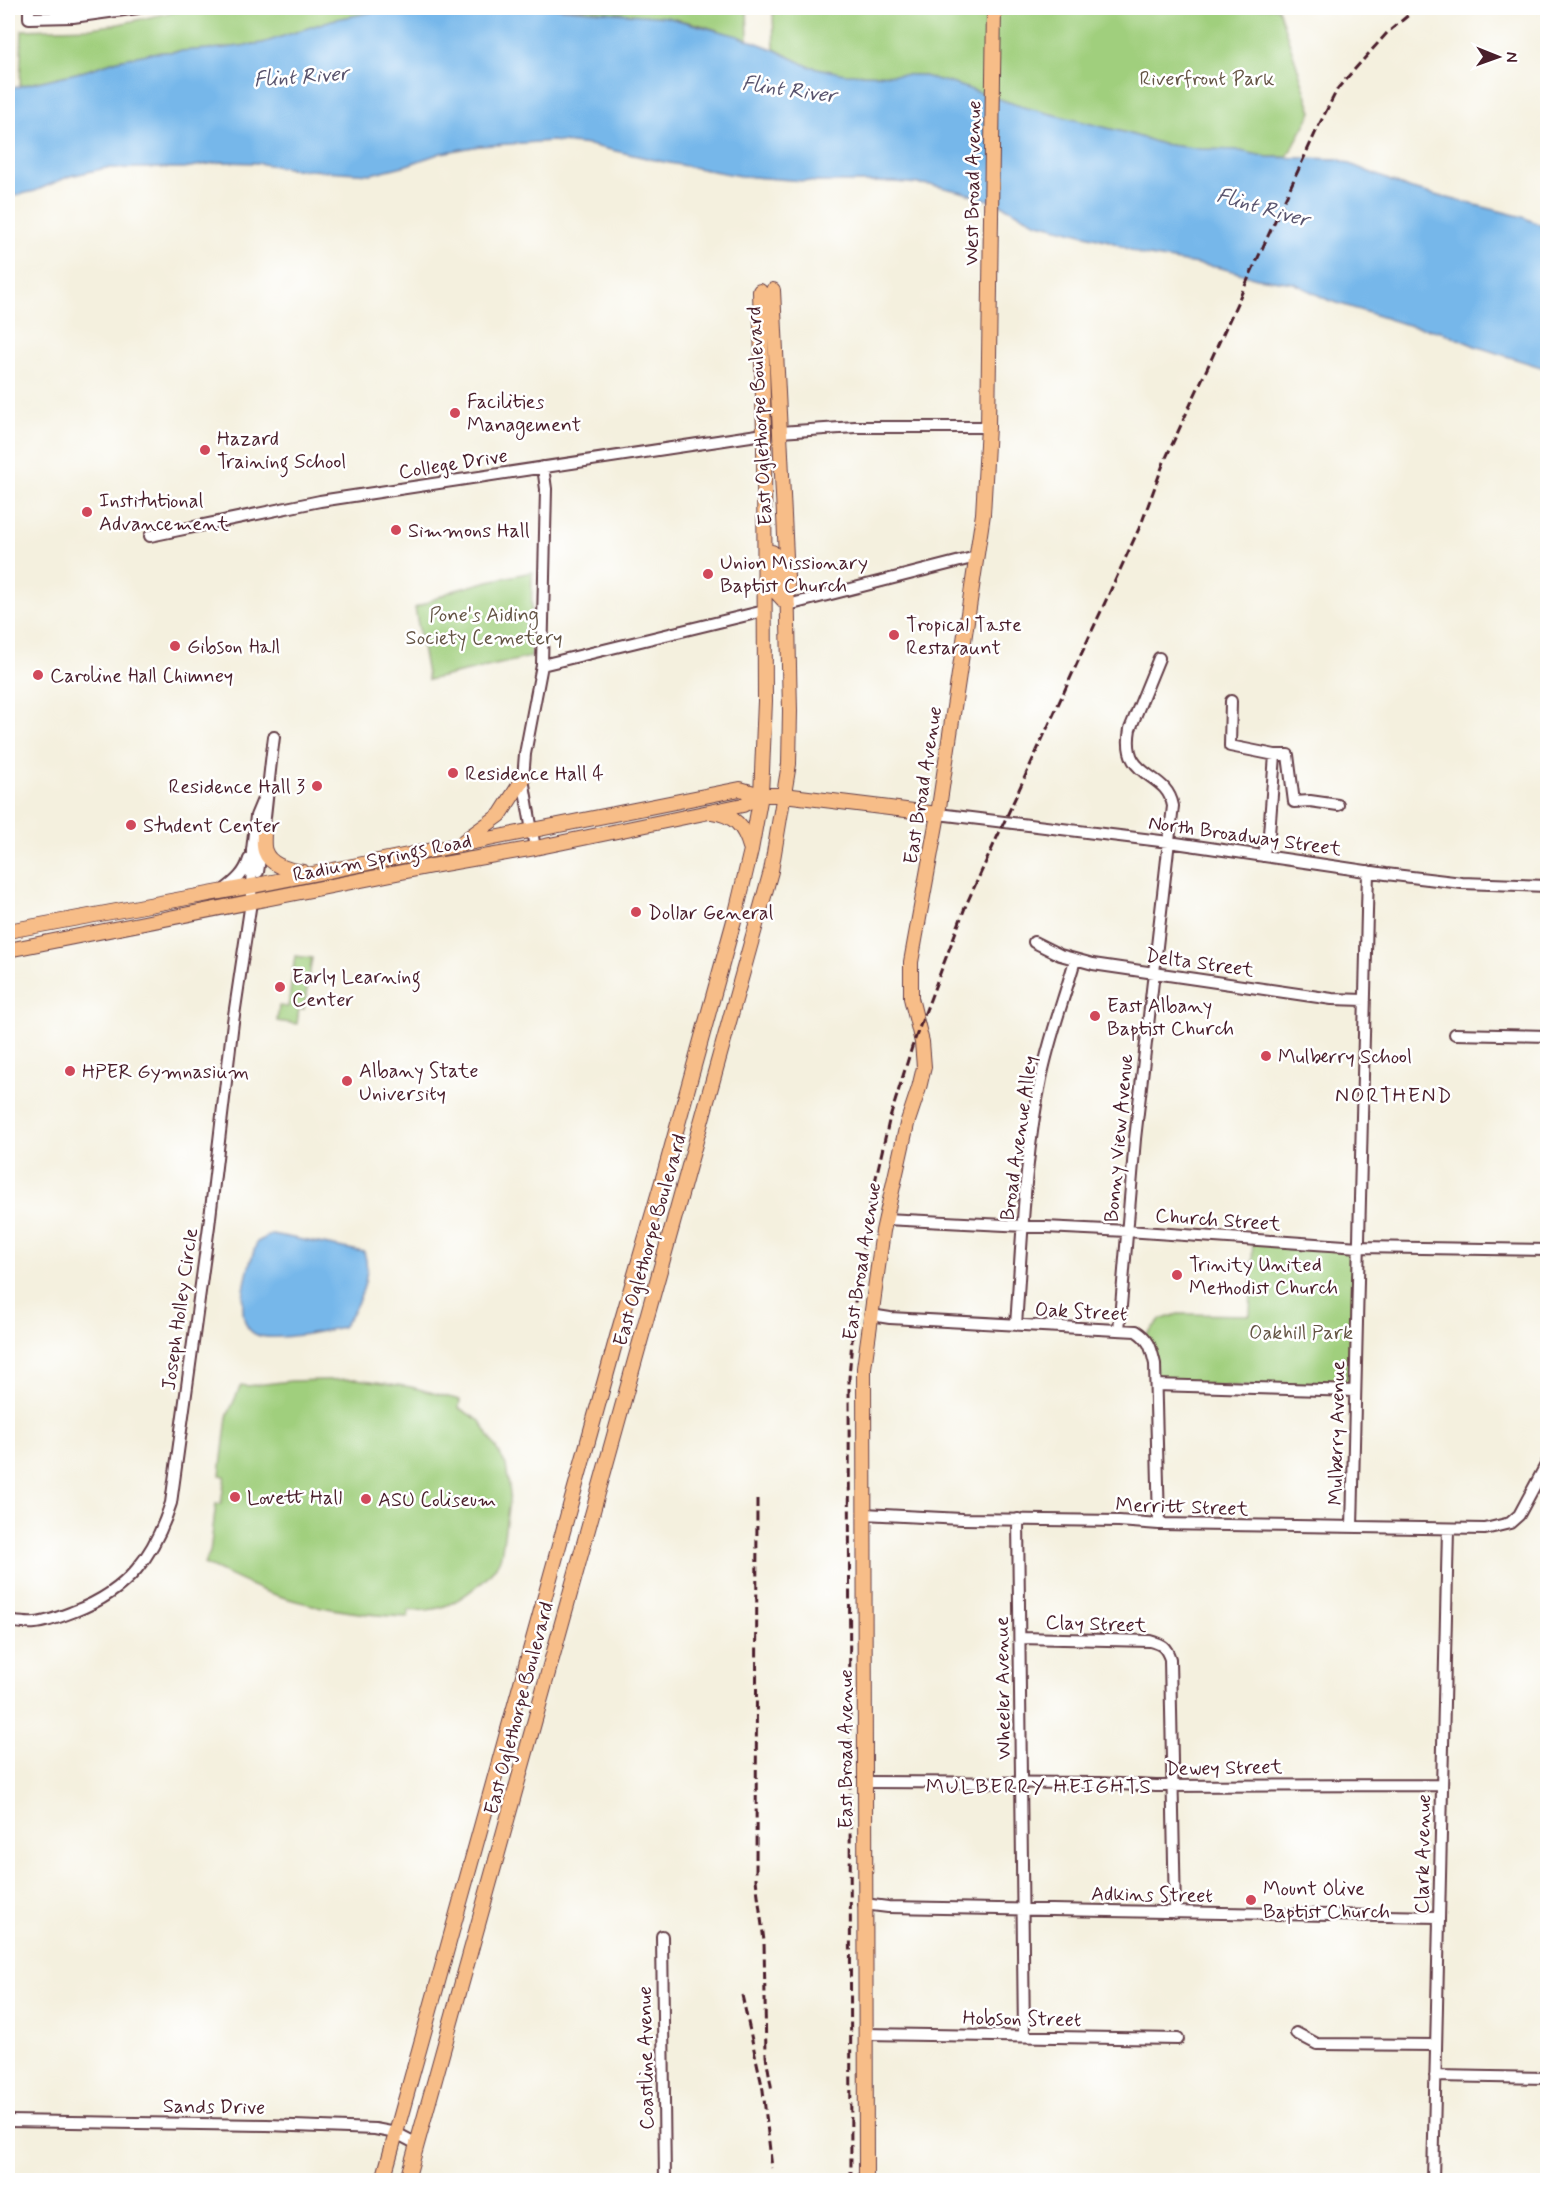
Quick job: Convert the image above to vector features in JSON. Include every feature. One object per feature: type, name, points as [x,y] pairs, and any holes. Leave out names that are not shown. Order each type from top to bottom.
[{"type":"main road","name":"West Broad Avenue","points":[[989,360],[994,8]]},
{"type":"main road","name":"East Oglethorpe Boulevard","points":[[383,2181],[608,1367],[665,1171],[751,850],[761,795],[765,701],[766,290],[780,432],[788,605],[789,743],[784,795],[772,865],[407,2181]]},
{"type":"main road","name":"East Broad Avenue","points":[[866,2181],[864,1368],[885,1219],[907,1124],[924,1068],[922,1042],[911,998],[909,978],[938,814],[983,514],[989,360]]},
{"type":"main road","points":[[764,487],[776,592],[788,605]]},
{"type":"main road","points":[[460,843],[500,815],[523,779]]},
{"type":"main road","name":"Radium Springs Road","points":[[8,931],[740,789],[761,795],[784,795],[938,814]]},
{"type":"main road","name":"Radium Springs Road","points":[[8,950],[710,812],[743,805],[761,795]]},
{"type":"main road","points":[[710,812],[723,814],[738,823],[744,830],[751,850]]},
{"type":"main road","points":[[264,831],[265,852],[272,861],[287,869],[314,873]]},
{"type":"street","points":[[29,13],[73,17],[138,8]]},
{"type":"street","points":[[780,432],[867,426],[988,427]]},
{"type":"street","name":"College Drive","points":[[150,536],[320,501],[764,434]]},
{"type":"street","points":[[535,848],[523,779],[525,754],[542,665],[546,489],[543,467]]},
{"type":"street","points":[[788,605],[976,557]]},
{"type":"street","points":[[542,665],[764,611]]},
{"type":"street","name":"Bonny View Avenue","points":[[1119,1330],[1152,974],[1173,806],[1167,790],[1138,769],[1133,761],[1128,741],[1130,729],[1159,658]]},
{"type":"street","points":[[1231,701],[1230,746],[1275,755],[1288,755],[1294,802],[1311,801],[1338,805]]},
{"type":"street","points":[[254,885],[267,809],[266,792],[274,737]]},
{"type":"street","points":[[1263,856],[1269,834],[1275,755]]},
{"type":"street","points":[[222,891],[247,868],[252,850],[256,816],[266,792]]},
{"type":"street","name":"North Broadway Street","points":[[938,814],[1169,842],[1462,883],[1548,886]]},
{"type":"street","points":[[252,850],[254,885]]},
{"type":"street","name":"Mulberry Avenue","points":[[1352,1527],[1368,871]]},
{"type":"street","name":"Joseph Holley Circle","points":[[8,1622],[36,1623],[91,1605],[121,1587],[146,1558],[163,1529],[172,1492],[209,1226],[233,1022],[254,885]]},
{"type":"street","name":"Delta Street","points":[[1034,942],[1076,960],[1152,974],[1332,999],[1365,1000]]},
{"type":"street","name":"Broad Avenue Alley","points":[[1016,1325],[1032,1136],[1041,1080],[1050,1040],[1076,960]]},
{"type":"street","points":[[1455,1034],[1548,1036]]},
{"type":"street","name":"Church Street","points":[[885,1219],[1127,1231],[1359,1247],[1548,1250]]},
{"type":"street","name":"Oak Street","points":[[871,1314],[890,1318],[1136,1331],[1145,1337],[1151,1348],[1155,1364],[1156,1385]]},
{"type":"street","points":[[1159,1524],[1156,1385],[1355,1391]]},
{"type":"street","name":"Merritt Street","points":[[864,1514],[1159,1524],[1448,1529],[1498,1527],[1510,1523],[1519,1515],[1548,1461]]},
{"type":"street","name":"Wheeler Avenue","points":[[1018,1519],[1024,2036]]},
{"type":"street","name":"Clark Avenue","points":[[1433,2181],[1448,1529]]},
{"type":"street","name":"Clay Street","points":[[1020,1638],[1160,1643],[1168,1652],[1170,1659],[1173,1786]]},
{"type":"street","name":"Dewey Street","points":[[864,1782],[1123,1783],[1173,1786],[1441,1785]]},
{"type":"street","points":[[1173,1786],[1175,1912]]},
{"type":"street","name":"Adkins Street","points":[[864,1904],[888,1907],[1438,1917]]},
{"type":"street","name":"Coastline Avenue","points":[[662,1936],[665,2181]]},
{"type":"street","points":[[1296,2033],[1317,2044],[1436,2045]]},
{"type":"street","name":"Hobson Street","points":[[865,2034],[1178,2039]]},
{"type":"street","points":[[1435,2076],[1548,2078]]},
{"type":"street","name":"Sands Drive","points":[[8,2121],[375,2129],[396,2133],[417,2144]]},
{"type":"green space","points":[[191,8],[394,8],[332,20],[263,43],[152,53],[20,86],[22,30],[91,28]]},
{"type":"green space","points":[[554,8],[747,8],[748,40],[666,17]]},
{"type":"green space","name":"Riverfront Park","points":[[773,8],[1278,8],[1312,112],[1287,157],[1267,157],[1236,150],[1200,149],[1162,144],[1023,107],[920,75],[844,74],[808,66],[774,49]]},
{"type":"green space","name":"Pone's Aiding Society Cemetery","points":[[532,572],[531,657],[428,680],[415,608],[452,591]]},
{"type":"green space","points":[[295,956],[312,958],[304,1009],[299,1008],[297,1024],[277,1021],[279,1006],[288,1007]]},
{"type":"green space","name":"Oakhill Park","points":[[1253,1240],[1358,1248],[1355,1390],[1159,1384],[1146,1335],[1160,1320],[1178,1314],[1250,1315]]},
{"type":"green space","name":"ASU Coliseum","points":[[357,1379],[411,1387],[460,1400],[459,1408],[480,1421],[506,1465],[510,1494],[501,1556],[485,1579],[450,1604],[426,1610],[409,1610],[408,1617],[355,1612],[301,1602],[267,1592],[204,1564],[210,1552],[216,1504],[221,1504],[225,1476],[220,1475],[227,1417],[241,1385]]},
{"type":"water","name":"Flint River","points":[[394,8],[554,8],[666,17],[738,36],[773,49],[808,66],[844,74],[920,75],[1023,107],[1162,144],[1200,149],[1236,150],[1267,157],[1338,159],[1408,188],[1523,217],[1547,228],[1547,369],[1475,346],[1442,332],[1404,324],[1328,300],[1294,283],[1257,278],[1221,268],[1143,255],[1109,241],[1035,222],[998,203],[962,192],[932,185],[894,182],[817,182],[740,176],[589,145],[552,141],[479,146],[441,153],[371,174],[294,169],[257,163],[221,162],[184,168],[106,168],[70,176],[35,191],[8,197],[8,89],[152,53],[263,43],[332,20]]},
{"type":"water","points":[[272,1234],[364,1252],[367,1271],[365,1281],[358,1301],[342,1327],[273,1337],[255,1334],[248,1327],[243,1304],[250,1263],[257,1242]]},
{"type":"railway","points":[[851,2180],[849,1378],[855,1302],[869,1208],[889,1121],[912,1047],[966,905],[1142,522],[1164,462],[1319,125],[1338,88],[1387,33],[1417,8]]},
{"type":"railway","points":[[757,1499],[756,1880],[764,1941],[766,2056],[772,2091]]},
{"type":"railway","points":[[742,1995],[763,2090],[772,2168]]},
{"type":"place","name":"Facilities Management","points":[[455,413]]},
{"type":"place","name":"Hazard Training School","points":[[205,450]]},
{"type":"place","name":"Institutional Advancement","points":[[87,512]]},
{"type":"place","name":"Simmons Hall","points":[[396,530]]},
{"type":"place","name":"Union Missionary Baptist Church","points":[[708,574]]},
{"type":"place","name":"Tropical Taste Restaraunt","points":[[894,635]]},
{"type":"place","name":"Gibson Hall","points":[[175,646]]},
{"type":"place","name":"Caroline Hall Chimney","points":[[38,675]]},
{"type":"place","name":"Residence Hall 4","points":[[453,773]]},
{"type":"place","name":"Residence Hall 3","points":[[317,786]]},
{"type":"place","name":"Student Center","points":[[131,825]]},
{"type":"place","name":"Dollar General","points":[[636,912]]},
{"type":"place","name":"Early Learning Center","points":[[280,987]]},
{"type":"place","name":"East Albany Baptist Church","points":[[1095,1016]]},
{"type":"place","name":"Mulberry School","points":[[1266,1056]]},
{"type":"place","name":"HPER Gymnasium","points":[[70,1071]]},
{"type":"place","name":"Albany State University","points":[[347,1081]]},
{"type":"place","name":"Trinity United Methodist Church","points":[[1177,1275]]},
{"type":"place","name":"Lovett Hall","points":[[235,1497]]},
{"type":"place","name":"ASU Coliseum","points":[[366,1499]]},
{"type":"place","name":"Mount Olive Baptist Church","points":[[1251,1900]]},
{"type":"district","name":"NORTHEND","points":[[1394,1095]]},
{"type":"district","name":"MULBERRY HEIGHTS","points":[[1039,1786]]}]
